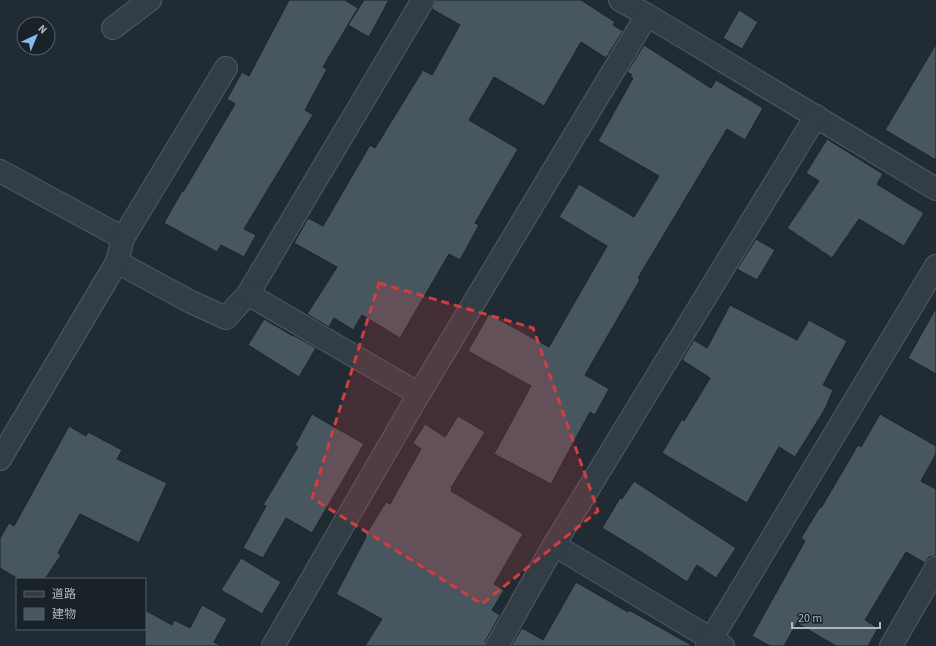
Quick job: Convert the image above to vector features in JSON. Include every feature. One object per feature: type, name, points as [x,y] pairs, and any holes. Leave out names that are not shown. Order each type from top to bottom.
[{"type":"street","points":[[113,28],[150,0]]},
{"type":"street","points":[[117,262],[191,302],[226,318],[248,294],[423,0]]},
{"type":"street","points":[[620,0],[936,189]]},
{"type":"street","points":[[273,646],[419,394],[647,15]]},
{"type":"street","points":[[0,460],[117,262],[123,238],[226,68]]},
{"type":"street","points":[[496,646],[554,545],[816,116]]},
{"type":"street","points":[[0,171],[123,238]]},
{"type":"street","points":[[554,545],[714,644],[936,266]]},
{"type":"street","points":[[248,294],[419,394]]},
{"type":"street","points":[[891,646],[936,568]]},
{"type":"highlighted area","points":[[379,283],[533,328],[598,511],[482,604],[312,498]]},
{"type":"building","points":[[289,0],[345,0],[358,8],[323,67],[327,69],[305,110],[313,115],[244,229],[256,235],[244,257],[221,245],[217,252],[164,223],[235,104],[227,99],[242,72],[249,76]]},
{"type":"building","points":[[364,0],[389,0],[369,37],[348,25]]},
{"type":"building","points":[[435,0],[581,0],[615,22],[613,25],[623,31],[606,58],[581,42],[544,106],[494,77],[469,120],[518,149],[475,223],[479,225],[460,260],[449,254],[400,338],[362,315],[353,330],[334,318],[329,327],[307,314],[337,267],[294,243],[308,218],[323,226],[370,145],[375,148],[423,70],[432,75],[460,25],[432,9]]},
{"type":"building","points":[[739,10],[758,22],[742,49],[723,38]]},
{"type":"building","points":[[936,44],[936,160],[885,130]]},
{"type":"building","points":[[644,45],[711,88],[716,80],[763,108],[745,140],[727,129],[638,278],[640,280],[585,375],[609,389],[595,415],[590,412],[551,484],[494,454],[531,386],[468,351],[489,314],[549,347],[607,246],[559,217],[579,184],[634,217],[659,176],[598,141],[633,78],[630,77],[632,75],[627,72]]},
{"type":"building","points":[[827,139],[883,174],[877,184],[924,213],[904,246],[859,219],[832,258],[787,228],[819,181],[806,173]]},
{"type":"building","points":[[756,239],[775,250],[757,280],[737,269]]},
{"type":"building","points":[[730,305],[797,340],[809,320],[847,341],[823,385],[833,390],[825,409],[795,457],[779,447],[747,503],[662,453],[682,419],[684,421],[710,378],[682,360],[694,340],[707,348]]},
{"type":"building","points":[[936,308],[936,374],[908,358]]},
{"type":"building","points":[[264,319],[316,348],[299,377],[248,345]]},
{"type":"building","points":[[312,414],[364,444],[312,533],[286,518],[263,558],[243,548],[266,506],[263,505],[298,447],[295,445]]},
{"type":"building","points":[[880,414],[936,446],[936,454],[921,481],[936,489],[936,556],[929,557],[925,563],[906,552],[865,620],[878,628],[868,646],[836,646],[797,623],[784,646],[770,646],[752,636],[805,541],[801,538],[820,507],[821,508],[858,445],[861,447]]},
{"type":"building","points":[[458,416],[485,432],[451,488],[451,491],[523,534],[494,584],[504,590],[492,610],[500,615],[486,640],[485,646],[365,646],[382,619],[336,594],[366,537],[365,536],[386,502],[390,504],[421,449],[413,443],[425,424],[445,437]]},
{"type":"building","points":[[69,426],[86,436],[88,432],[122,450],[117,459],[167,483],[139,543],[80,514],[58,553],[61,555],[46,578],[16,578],[0,568],[0,538],[9,523],[14,526]]},
{"type":"building","points":[[634,481],[736,548],[716,578],[697,565],[687,582],[602,528],[620,498],[622,499]]},
{"type":"building","points":[[241,558],[281,582],[262,614],[221,590]]},
{"type":"building","points":[[576,582],[628,612],[629,610],[693,646],[511,646],[522,628],[543,640]]},
{"type":"building","points":[[202,605],[227,619],[214,642],[221,646],[145,646],[146,611],[172,625],[174,620],[190,628]]}]
